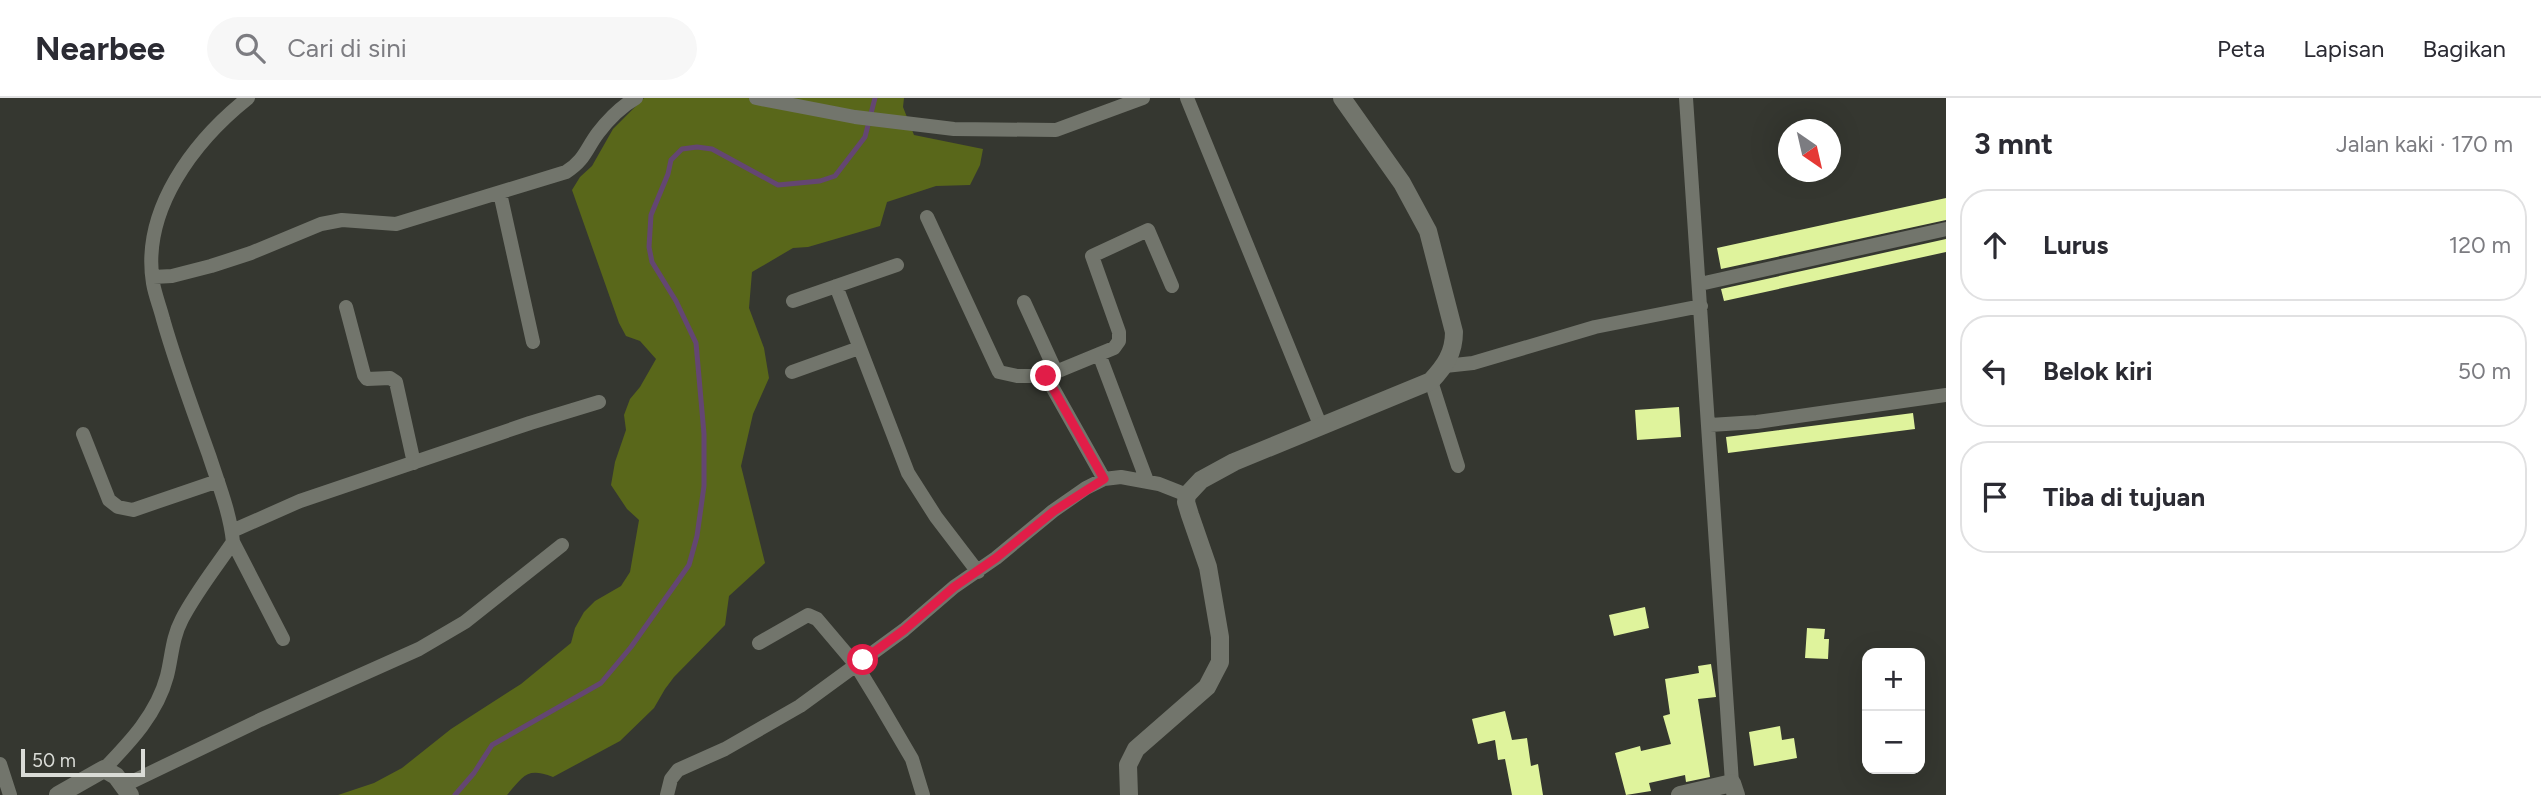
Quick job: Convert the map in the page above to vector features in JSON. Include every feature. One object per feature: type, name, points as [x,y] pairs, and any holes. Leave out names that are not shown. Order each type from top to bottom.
[{"type":"main road","points":[[1129,795],[1128,765],[1136,749],[1207,687],[1220,662],[1220,637],[1208,566],[1189,515],[1187,495],[1201,480],[1234,462],[1431,381],[1445,366],[1454,344],[1454,332],[1429,231],[1402,183],[1346,99]]},
{"type":"main road","points":[[58,795],[104,769],[111,771],[127,790]]},
{"type":"main road","points":[[1680,795],[1734,789]]},
{"type":"street","points":[[248,98],[217,125],[171,186],[157,224],[152,259],[153,277],[171,348],[218,481],[232,537],[283,639]]},
{"type":"street","points":[[153,277],[172,276],[211,267],[321,224],[342,220],[396,223],[566,173],[586,155],[597,134],[625,104],[636,98]]},
{"type":"street","points":[[756,98],[855,117],[954,129],[1056,130],[1143,98]]},
{"type":"street","points":[[1187,98],[1321,426]]},
{"type":"street","points":[[1686,98],[1734,789]]},
{"type":"street","points":[[499,193],[533,342]]},
{"type":"street","points":[[928,217],[999,372],[1017,376],[1051,374],[1114,348],[1119,341],[1119,332],[1092,256],[1149,230],[1172,286]]},
{"type":"street","points":[[1700,284],[1946,229]]},
{"type":"street","points":[[793,301],[897,265]]},
{"type":"street","points":[[836,286],[908,473],[936,517],[978,572]]},
{"type":"street","points":[[1024,302],[1051,374],[1104,479]]},
{"type":"street","points":[[1445,366],[1473,363],[1595,327],[1700,306]]},
{"type":"street","points":[[346,307],[364,375],[371,379],[390,378],[396,382],[414,463]]},
{"type":"street","points":[[792,372],[859,348]]},
{"type":"street","points":[[1099,354],[1147,481]]},
{"type":"street","points":[[1431,381],[1458,466]]},
{"type":"street","points":[[1710,425],[1757,422],[1946,395]]},
{"type":"street","points":[[104,769],[134,738],[155,708],[167,677],[172,642],[182,619],[232,537],[300,501],[599,402]]},
{"type":"street","points":[[83,434],[109,500],[118,507],[133,510],[218,481]]},
{"type":"street","points":[[667,795],[671,779],[678,770],[725,748],[800,706],[904,630],[954,587],[978,572],[1054,511],[1104,479],[1121,477],[1147,481],[1187,495]]},
{"type":"street","points":[[127,790],[260,720],[419,649],[465,622],[562,545]]},
{"type":"street","points":[[759,643],[808,615],[817,619],[856,665],[912,759],[923,795]]},
{"type":"street","points":[[0,765],[10,795]]},
{"type":"green space","points":[[644,98],[904,98],[903,107],[914,135],[983,149],[980,165],[970,185],[936,186],[887,202],[880,226],[808,247],[793,248],[752,272],[749,308],[764,348],[769,378],[753,414],[741,466],[765,563],[729,596],[725,625],[674,677],[654,708],[620,741],[553,777],[537,773],[526,775],[507,795],[338,795],[374,783],[402,768],[451,729],[521,684],[571,643],[575,628],[584,612],[595,601],[621,586],[630,572],[639,520],[627,509],[611,485],[615,462],[626,430],[624,415],[630,399],[656,359],[640,341],[626,336],[619,323],[572,190],[580,177],[592,166],[613,129]]},
{"type":"building","points":[[1946,198],[1946,220],[1721,269],[1717,248]]},
{"type":"building","points":[[1946,239],[1946,252],[1724,301],[1721,289]]},
{"type":"building","points":[[1679,407],[1681,437],[1637,440],[1635,410]]},
{"type":"building","points":[[1913,413],[1915,429],[1728,453],[1726,437]]},
{"type":"building","points":[[1645,607],[1649,628],[1614,636],[1609,615]]},
{"type":"building","points":[[1807,628],[1825,629],[1824,639],[1829,639],[1828,659],[1805,658]]},
{"type":"building","points":[[1711,664],[1716,697],[1698,699],[1710,777],[1686,782],[1685,775],[1649,783],[1651,791],[1626,795],[1615,753],[1640,746],[1641,751],[1671,744],[1663,716],[1670,714],[1665,679],[1699,673],[1698,666]]},
{"type":"building","points":[[1505,711],[1512,740],[1527,738],[1531,766],[1538,764],[1543,795],[1512,795],[1505,759],[1498,760],[1495,740],[1478,744],[1472,719]]},
{"type":"building","points":[[1780,726],[1782,740],[1794,738],[1797,758],[1754,766],[1749,732]]},
{"type":"waterway","points":[[455,795],[474,773],[492,745],[601,683],[631,647],[689,565],[697,536],[704,486],[704,434],[696,343],[676,301],[652,262],[649,247],[651,215],[671,160],[682,149],[712,149],[778,185],[820,181],[835,176],[865,137],[875,98]]},
{"type":"route","points":[[863,660],[1054,511],[1086,488],[1104,479],[1046,376]]}]
